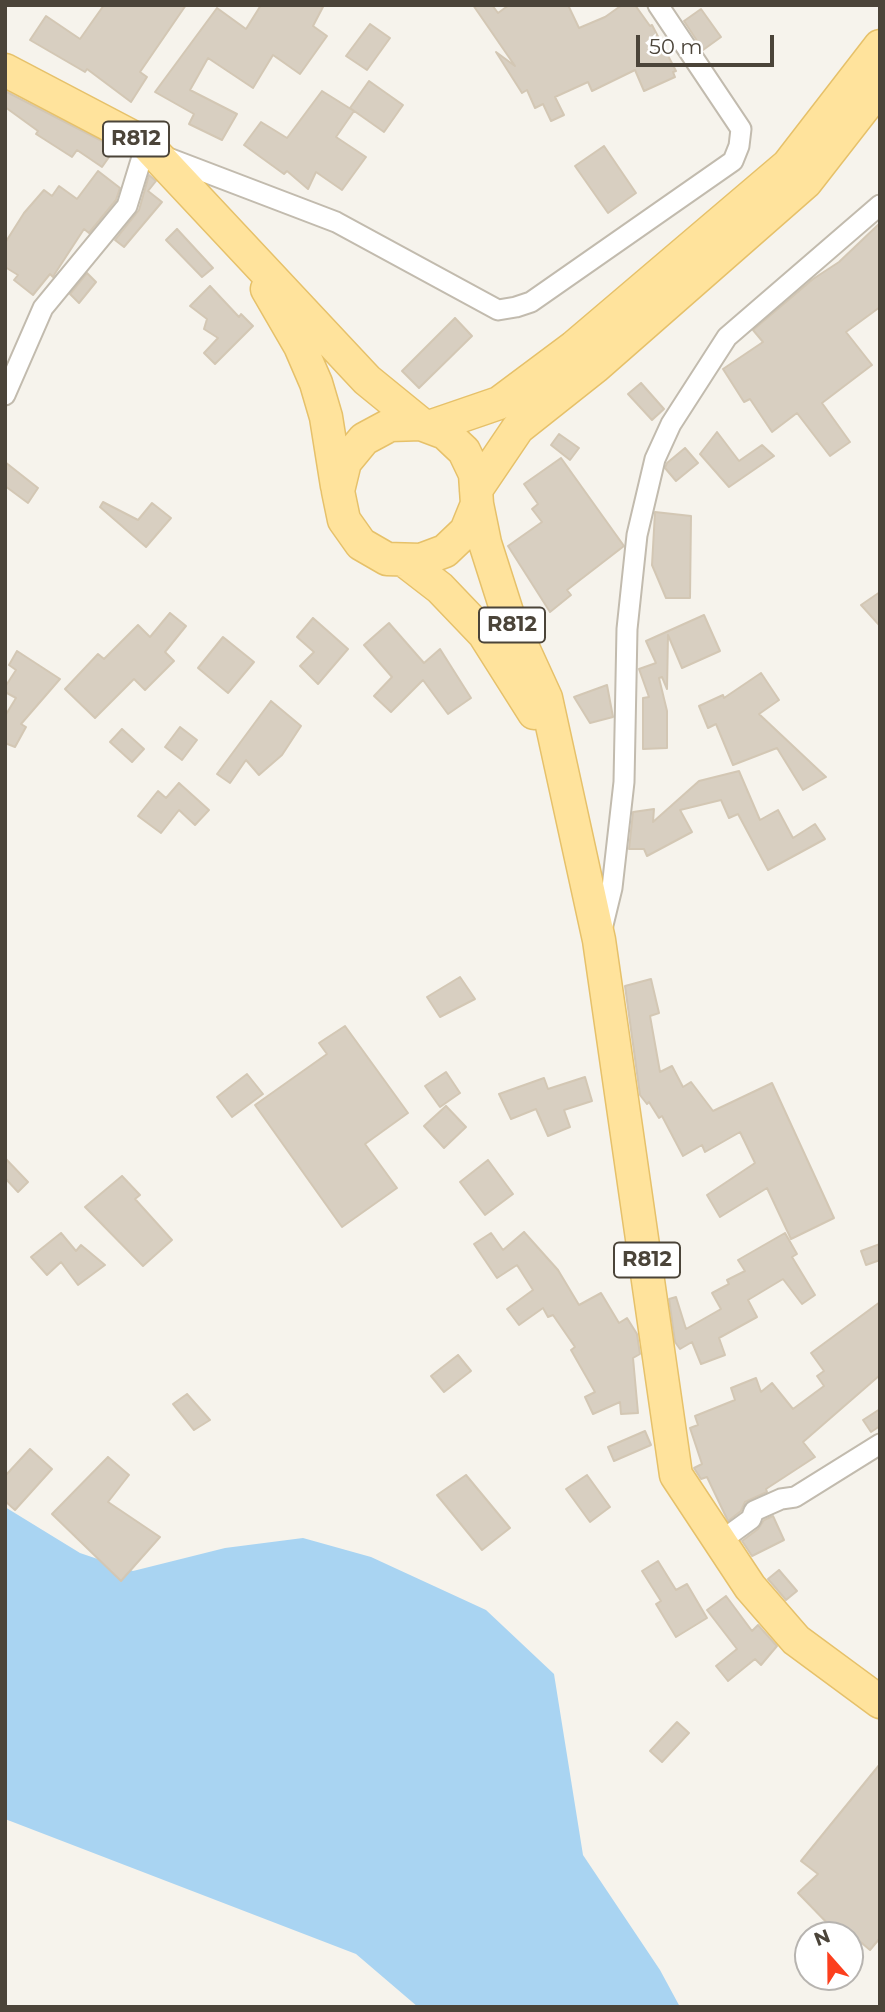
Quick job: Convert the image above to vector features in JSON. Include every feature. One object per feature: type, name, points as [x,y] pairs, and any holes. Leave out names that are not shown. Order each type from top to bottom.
[{"type":"main road","points":[[338,491],[345,462],[364,439],[390,425],[425,426],[499,403],[584,338],[788,165],[880,46]]},
{"type":"main road","name":"R812","points":[[5,70],[150,148],[241,242],[367,380],[425,426],[445,433],[464,451],[475,474],[477,497],[496,582],[545,698],[599,940],[676,1475],[718,1543],[750,1587],[796,1640],[880,1702]]},
{"type":"main road","points":[[405,561],[421,560],[445,551],[466,531],[477,497],[518,428],[595,367],[806,182],[880,87]]},
{"type":"main road","name":"R812","points":[[241,242],[300,346],[316,383],[326,418],[344,520],[361,544],[387,559],[405,561],[440,588],[484,634],[554,743]]},
{"type":"street","points":[[5,395],[43,308],[127,206],[150,148],[336,222],[498,310],[531,302],[733,161],[739,146],[741,129],[658,5]]},
{"type":"street","points":[[599,940],[612,888],[624,782],[627,629],[637,535],[654,460],[671,424],[727,337],[880,205]]},
{"type":"street","points":[[718,1543],[751,1519],[754,1511],[781,1499],[795,1497],[880,1444]]},
{"type":"water","points":[[5,1507],[80,1553],[133,1571],[225,1548],[303,1538],[371,1557],[486,1610],[554,1674],[583,1855],[660,1970],[680,2007],[418,2007],[356,1954],[5,1819]]},
{"type":"building","points":[[104,5],[186,5],[140,72],[147,77],[131,102],[87,69],[85,72],[30,40],[46,16],[80,39]]},
{"type":"building","points":[[261,5],[324,5],[313,26],[327,36],[300,74],[273,55],[253,88],[208,58],[190,90],[237,114],[222,140],[189,124],[194,114],[155,92],[217,8],[246,29]]},
{"type":"building","points":[[473,5],[492,5],[498,13],[509,5],[568,5],[579,28],[605,17],[622,5],[635,5],[650,26],[652,25],[676,71],[673,72],[675,77],[644,91],[635,70],[592,91],[588,82],[555,97],[564,115],[551,121],[543,104],[535,108],[527,90],[522,93],[496,52],[515,66]]},
{"type":"building","points":[[701,9],[721,37],[703,50],[684,21]]},
{"type":"building","points":[[370,24],[390,38],[367,70],[346,56]]},
{"type":"building","points":[[369,81],[403,105],[384,132],[350,108]]},
{"type":"building","points":[[5,91],[100,140],[114,150],[102,167],[77,150],[72,157],[36,134],[38,131],[5,107]]},
{"type":"building","points":[[322,91],[354,111],[336,137],[366,157],[342,190],[316,172],[308,189],[287,171],[284,174],[244,145],[261,122],[287,138]]},
{"type":"building","points":[[604,146],[636,193],[608,213],[575,166]]},
{"type":"building","points":[[98,171],[120,188],[116,200],[89,233],[84,229],[53,277],[50,274],[33,295],[14,280],[18,275],[5,267],[5,243],[24,213],[44,190],[52,196],[59,186],[77,199]]},
{"type":"building","points":[[149,175],[156,181],[148,191],[162,202],[124,247],[115,240],[139,210]]},
{"type":"building","points":[[880,223],[880,307],[846,332],[872,365],[822,403],[850,442],[830,456],[797,413],[772,432],[750,399],[744,402],[723,369],[763,342],[753,330],[813,279],[839,262]]},
{"type":"building","points":[[177,229],[213,268],[202,277],[166,240]]},
{"type":"building","points":[[87,273],[96,282],[79,303],[70,294]]},
{"type":"building","points":[[210,286],[239,317],[241,314],[253,326],[215,364],[204,353],[218,338],[204,329],[207,319],[190,306]]},
{"type":"building","points":[[455,318],[472,336],[419,388],[402,371]]},
{"type":"building","points":[[641,383],[664,409],[652,420],[628,394]]},
{"type":"building","points":[[717,432],[739,461],[762,445],[774,456],[729,487],[700,454]]},
{"type":"building","points":[[559,434],[579,448],[570,460],[551,445]]},
{"type":"building","points":[[685,448],[698,463],[676,481],[665,468],[667,463]]},
{"type":"building","points":[[561,458],[624,546],[567,590],[571,595],[550,612],[508,546],[542,522],[532,509],[538,504],[524,484]]},
{"type":"building","points":[[5,462],[38,488],[28,503],[5,486]]},
{"type":"building","points":[[103,502],[138,520],[152,503],[171,518],[146,547],[100,507]]},
{"type":"building","points":[[655,512],[691,516],[690,598],[666,598],[652,565]]},
{"type":"building","points":[[880,592],[880,626],[861,605]]},
{"type":"building","points":[[170,613],[186,626],[165,652],[174,661],[145,690],[134,679],[95,718],[65,689],[98,654],[104,659],[138,625],[150,637]]},
{"type":"building","points":[[704,615],[720,651],[682,668],[668,635],[667,689],[662,677],[659,678],[667,711],[667,748],[643,749],[643,698],[649,697],[639,669],[656,663],[646,641]]},
{"type":"building","points":[[313,618],[348,649],[318,684],[300,666],[314,652],[297,637]]},
{"type":"building","points":[[389,623],[424,663],[440,649],[471,698],[448,714],[423,680],[391,712],[374,696],[392,677],[364,645]]},
{"type":"building","points":[[223,637],[254,662],[228,693],[198,668]]},
{"type":"building","points":[[17,651],[60,679],[21,724],[26,727],[15,747],[5,743],[5,716],[16,698],[5,692],[5,687],[16,670],[9,665]]},
{"type":"building","points":[[761,673],[779,700],[759,714],[826,777],[803,790],[777,748],[733,765],[716,724],[708,728],[699,706],[723,695],[724,698]]},
{"type":"building","points":[[607,685],[613,717],[590,723],[574,697]]},
{"type":"building","points":[[271,701],[301,726],[282,755],[259,775],[246,760],[230,783],[217,774]]},
{"type":"building","points":[[180,727],[197,740],[182,760],[165,747]]},
{"type":"building","points":[[122,729],[144,749],[132,762],[110,742]]},
{"type":"building","points":[[739,771],[760,820],[778,810],[793,838],[815,824],[825,839],[768,870],[738,814],[729,818],[721,800],[680,810],[692,832],[647,856],[644,849],[629,849],[633,812],[654,809],[653,822],[699,781]]},
{"type":"building","points":[[179,783],[209,810],[195,825],[179,810],[161,833],[138,816],[158,791],[166,798]]},
{"type":"building","points":[[460,977],[475,999],[440,1017],[427,997]]},
{"type":"building","points":[[651,979],[659,1013],[650,1016],[660,1072],[672,1066],[683,1087],[691,1082],[713,1111],[772,1083],[834,1218],[791,1239],[767,1188],[720,1217],[707,1195],[755,1163],[740,1132],[705,1152],[702,1145],[683,1156],[662,1116],[659,1118],[649,1102],[647,1104],[640,1095],[625,986]]},
{"type":"building","points":[[345,1026],[408,1113],[365,1144],[397,1188],[342,1227],[255,1105],[327,1054],[319,1043]]},
{"type":"building","points":[[446,1072],[460,1093],[440,1107],[425,1086]]},
{"type":"building","points":[[247,1074],[263,1094],[232,1117],[217,1097]]},
{"type":"building","points":[[585,1077],[592,1101],[564,1110],[570,1127],[548,1136],[536,1109],[511,1119],[499,1094],[544,1078],[548,1089]]},
{"type":"building","points":[[446,1106],[466,1127],[444,1148],[424,1126]]},
{"type":"building","points":[[5,1158],[28,1182],[18,1192],[5,1178]]},
{"type":"building","points":[[488,1160],[513,1194],[485,1215],[460,1182]]},
{"type":"building","points":[[122,1176],[140,1195],[135,1199],[172,1240],[143,1266],[85,1207]]},
{"type":"building","points":[[524,1232],[558,1270],[579,1305],[601,1293],[619,1323],[627,1318],[637,1334],[640,1354],[633,1358],[638,1413],[621,1414],[620,1402],[593,1414],[585,1397],[595,1392],[571,1350],[575,1347],[553,1315],[548,1317],[543,1308],[519,1325],[507,1309],[533,1290],[517,1265],[497,1278],[474,1244],[491,1233],[503,1250]]},
{"type":"building","points":[[61,1233],[76,1251],[81,1245],[105,1265],[78,1285],[61,1262],[47,1275],[31,1257]]},
{"type":"building","points":[[785,1233],[797,1254],[792,1257],[815,1295],[802,1304],[783,1279],[748,1300],[757,1317],[719,1338],[725,1355],[701,1364],[692,1342],[680,1349],[675,1342],[669,1299],[676,1297],[686,1329],[721,1309],[712,1293],[729,1284],[727,1280],[745,1271],[738,1260]]},
{"type":"building","points":[[880,1244],[880,1260],[866,1265],[861,1251]]},
{"type":"building","points":[[880,1302],[880,1375],[803,1442],[815,1457],[766,1489],[767,1492],[745,1502],[741,1511],[728,1521],[707,1477],[701,1479],[694,1468],[702,1464],[690,1428],[698,1425],[695,1416],[735,1400],[731,1388],[756,1378],[761,1392],[772,1383],[793,1409],[824,1386],[817,1376],[824,1371],[811,1353]]},
{"type":"building","points":[[458,1355],[471,1371],[444,1392],[431,1376]]},
{"type":"building","points":[[187,1394],[210,1420],[194,1430],[173,1404]]},
{"type":"building","points":[[880,1409],[880,1426],[871,1432],[863,1420]]},
{"type":"building","points":[[645,1431],[651,1445],[614,1461],[608,1447]]},
{"type":"building","points":[[30,1449],[52,1469],[15,1510],[5,1501],[5,1476]]},
{"type":"building","points":[[108,1457],[129,1475],[108,1502],[160,1537],[121,1581],[52,1514]]},
{"type":"building","points":[[466,1475],[510,1528],[482,1550],[437,1495]]},
{"type":"building","points":[[587,1475],[610,1507],[590,1522],[566,1489]]},
{"type":"building","points":[[773,1516],[784,1540],[752,1556],[742,1541],[758,1529],[764,1520]]},
{"type":"building","points":[[658,1561],[676,1590],[687,1584],[707,1618],[676,1637],[656,1604],[661,1601],[642,1571]]},
{"type":"building","points":[[779,1570],[797,1591],[786,1600],[768,1579]]},
{"type":"building","points":[[726,1596],[752,1631],[758,1625],[777,1646],[761,1665],[755,1659],[728,1681],[716,1666],[737,1649],[707,1610]]},
{"type":"building","points":[[677,1722],[689,1733],[662,1762],[650,1751]]},
{"type":"building","points":[[880,1764],[880,1938],[870,1950],[864,1945],[864,1921],[825,1921],[798,1893],[818,1874],[801,1861]]}]
